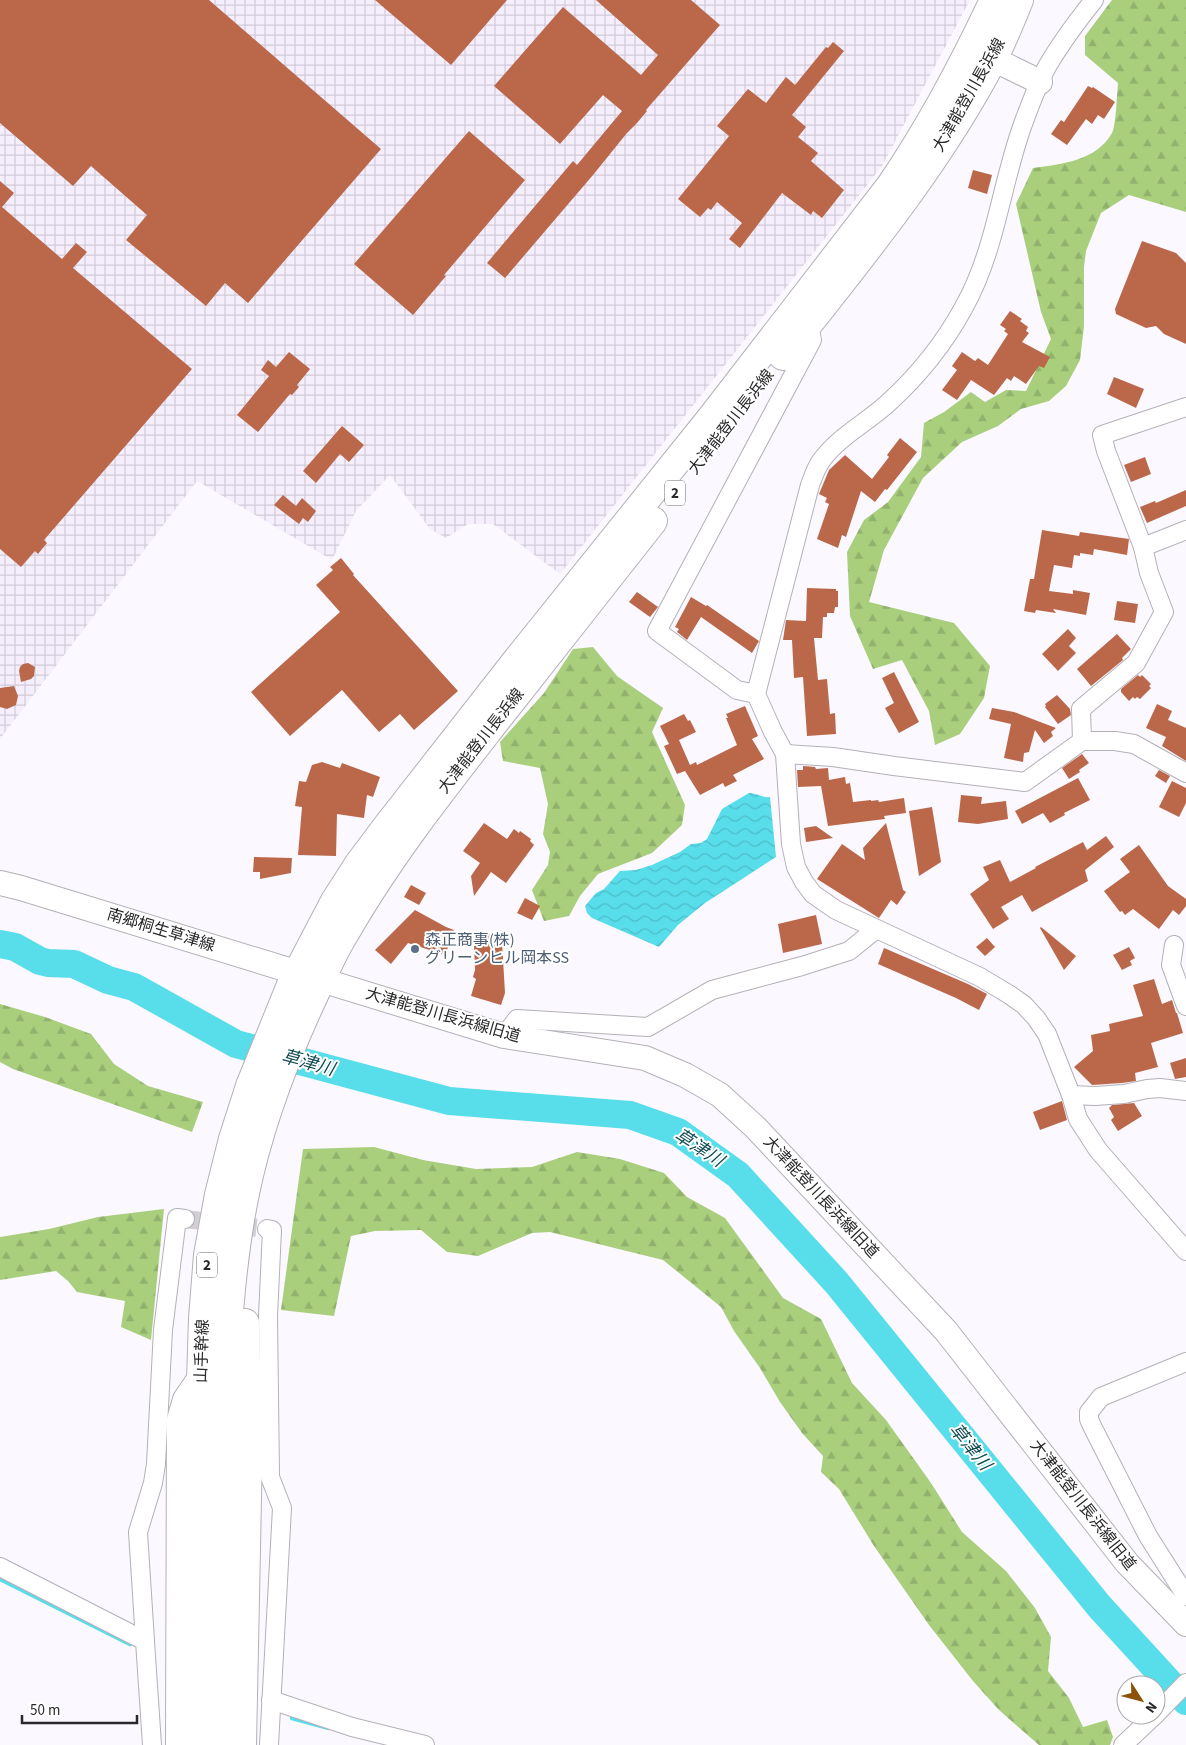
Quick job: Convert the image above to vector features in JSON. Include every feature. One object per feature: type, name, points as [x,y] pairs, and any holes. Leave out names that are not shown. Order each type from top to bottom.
[{"type":"main road","name":"大津能登川長浜線","points":[[309,976],[335,901],[358,865],[513,665],[712,417],[891,185],[918,145],[971,48],[994,0]]},
{"type":"main road","name":"大津能登川長浜線","points":[[309,976],[345,933],[360,907],[414,827],[900,206],[947,136],[993,59],[1019,0]]},
{"type":"main road","name":"山手幹線","points":[[222,1745],[213,1449],[201,1380],[208,1255],[218,1195],[233,1139],[261,1090],[309,976]]},
{"type":"main road","name":"山手幹線","points":[[199,1745],[213,1449],[233,1261],[244,1196],[257,1145],[261,1090]]},
{"type":"main road","points":[[180,1745],[180,1545],[213,1449]]},
{"type":"main road","points":[[213,1449],[246,1546],[242,1745]]},
{"type":"street","points":[[1094,0],[1048,65],[1040,82],[1022,125],[982,266],[964,308],[924,368],[882,409],[830,450],[820,462],[810,485],[756,694],[785,754],[791,844],[796,867],[813,894],[836,910],[997,986],[1024,1005],[1047,1034],[1078,1118],[1098,1150],[1186,1251]]},
{"type":"street","points":[[993,59],[1040,82]]},
{"type":"street","points":[[756,694],[737,690],[657,631],[812,340],[809,323]]},
{"type":"street","points":[[1082,740],[1081,709],[1136,663],[1164,612],[1149,573],[1143,547],[1106,451],[1102,435],[1186,407]]},
{"type":"street","points":[[1143,547],[1186,530]]},
{"type":"street","points":[[785,754],[833,757],[1024,782],[1082,740],[1115,741],[1134,744],[1186,773]]},
{"type":"street","name":"南郷桐生草津線","points":[[0,883],[22,888],[309,976]]},
{"type":"street","points":[[504,1036],[517,1019],[648,1027],[712,990],[802,966],[849,951],[876,930]]},
{"type":"street","points":[[1174,945],[1171,965],[1186,1006]]},
{"type":"street","name":"大津能登川長浜線旧道","points":[[309,976],[504,1036],[645,1058],[685,1075],[720,1094],[756,1128],[946,1331],[1127,1563],[1186,1624]]},
{"type":"street","points":[[1071,1095],[1124,1094],[1154,1088],[1186,1091]]},
{"type":"street","points":[[152,1745],[138,1532],[155,1474],[158,1446],[160,1369],[167,1293],[177,1218],[185,1219]]},
{"type":"street","points":[[267,1229],[272,1230],[268,1316],[270,1477],[282,1508],[269,1745]]},
{"type":"street","points":[[1186,1362],[1101,1397],[1088,1412],[1088,1419],[1148,1536],[1186,1596]]},
{"type":"street","points":[[0,1567],[145,1642]]},
{"type":"street","points":[[1166,1704],[1186,1684]]},
{"type":"street","points":[[271,1700],[352,1727],[426,1745]]},
{"type":"street","points":[[1123,1745],[1144,1725]]},
{"type":"shaded area","points":[[0,0],[970,0],[882,166],[560,574],[493,524],[468,524],[446,538],[430,529],[390,475],[356,511],[332,560],[197,481],[0,739]]},
{"type":"green space","points":[[1112,0],[1186,0],[1186,212],[1129,195],[1101,213],[1086,251],[1084,267],[1084,326],[1080,360],[1066,386],[1049,401],[1021,409],[998,426],[962,442],[923,478],[884,550],[869,602],[954,623],[990,666],[984,698],[960,734],[935,745],[929,711],[902,660],[873,669],[850,616],[847,552],[864,520],[888,502],[921,457],[924,423],[944,412],[971,392],[985,402],[1006,390],[1026,391],[1051,339],[1041,312],[1016,204],[1033,168],[1077,160],[1097,150],[1112,133],[1118,83],[1085,55],[1085,36]]},
{"type":"green space","points":[[593,647],[617,676],[663,708],[652,732],[685,805],[682,825],[652,853],[598,874],[580,896],[569,916],[544,921],[532,890],[548,865],[550,852],[543,834],[548,804],[540,768],[503,761],[500,742],[544,693],[573,649]]},
{"type":"green space","points":[[0,1004],[45,1017],[91,1034],[114,1064],[148,1086],[203,1102],[192,1132],[13,1069],[0,1062]]},
{"type":"green space","points":[[374,1147],[423,1160],[476,1169],[532,1167],[577,1152],[620,1159],[664,1173],[687,1197],[725,1218],[783,1298],[821,1319],[852,1383],[886,1420],[931,1483],[962,1532],[1006,1571],[1035,1608],[1051,1637],[1048,1671],[1069,1698],[1083,1727],[1107,1720],[1113,1737],[1110,1745],[1039,1745],[999,1710],[973,1681],[929,1625],[874,1546],[839,1489],[821,1472],[823,1456],[802,1433],[780,1402],[760,1368],[734,1331],[721,1307],[663,1260],[550,1232],[532,1233],[478,1256],[447,1252],[421,1230],[375,1231],[351,1236],[334,1316],[281,1310],[303,1149]]},
{"type":"green space","points":[[164,1209],[151,1340],[121,1327],[125,1301],[77,1292],[56,1271],[0,1280],[0,1237],[49,1229],[98,1217]]},
{"type":"water","points":[[749,793],[770,797],[776,857],[705,903],[678,925],[659,947],[592,918],[587,913],[585,906],[620,871],[636,870],[652,865],[680,852],[691,844],[701,843],[707,839],[722,809]]},
{"type":"building","points":[[0,0],[209,0],[381,149],[248,303],[225,283],[206,306],[126,240],[147,215],[91,166],[73,186],[0,123]]},
{"type":"building","points":[[375,0],[507,0],[451,65]]},
{"type":"building","points":[[596,0],[691,0],[720,25],[505,278],[487,263],[573,161],[577,165],[622,111],[603,95],[560,144],[494,86],[563,7],[641,75],[658,55]]},
{"type":"building","points":[[833,42],[844,51],[792,115],[806,127],[798,137],[818,153],[811,161],[844,190],[822,218],[813,211],[811,215],[782,193],[740,248],[729,239],[742,223],[717,202],[711,210],[708,208],[700,217],[678,199],[729,136],[717,126],[748,89],[766,103],[786,77],[795,85],[826,47],[828,48]]},
{"type":"building","points":[[1088,86],[1093,87],[1115,102],[1104,119],[1098,115],[1092,124],[1086,119],[1067,145],[1051,134],[1061,120],[1064,122]]},
{"type":"building","points":[[469,131],[525,180],[444,275],[446,276],[413,315],[354,264]]},
{"type":"building","points":[[973,170],[992,175],[987,194],[968,188]]},
{"type":"building","points":[[0,181],[14,193],[2,207],[62,259],[76,243],[87,252],[73,268],[192,369],[44,540],[47,543],[38,554],[35,551],[21,567],[0,549]]},
{"type":"building","points":[[1142,241],[1176,253],[1186,263],[1186,344],[1164,334],[1156,326],[1146,328],[1116,314],[1115,309]]},
{"type":"building","points":[[1010,311],[1022,319],[1020,321],[1028,327],[1026,331],[1029,333],[1022,342],[1050,357],[1044,368],[1039,366],[1026,384],[1014,376],[1011,381],[1007,378],[994,395],[971,380],[957,400],[942,390],[957,370],[952,366],[962,352],[975,361],[978,358],[988,365],[1008,334],[1004,331],[1006,329],[1000,325]]},
{"type":"building","points":[[289,352],[310,369],[297,385],[299,387],[292,395],[290,394],[258,432],[237,415],[269,376],[261,370],[268,360],[276,367]]},
{"type":"building","points":[[1114,377],[1144,389],[1136,408],[1107,394]]},
{"type":"building","points":[[342,426],[364,445],[349,462],[340,454],[316,483],[303,471]]},
{"type":"building","points":[[900,438],[917,452],[887,490],[885,489],[875,502],[861,491],[846,537],[842,535],[838,548],[817,539],[829,504],[825,502],[827,498],[819,494],[829,470],[845,455],[872,479],[889,457],[887,455]]},
{"type":"building","points":[[1145,457],[1151,474],[1131,482],[1124,465]]},
{"type":"building","points":[[1186,490],[1186,506],[1147,523],[1140,507],[1155,501],[1156,503]]},
{"type":"building","points":[[283,495],[296,506],[302,498],[316,511],[308,522],[303,518],[299,524],[274,505]]},
{"type":"building","points":[[1042,530],[1079,536],[1080,532],[1129,539],[1127,555],[1094,549],[1093,555],[1080,553],[1080,556],[1074,555],[1072,568],[1054,565],[1049,591],[1073,594],[1073,590],[1090,593],[1086,615],[1053,609],[1056,613],[1036,610],[1035,613],[1024,611],[1030,579],[1034,579]]},
{"type":"building","points":[[341,558],[353,575],[458,691],[414,730],[400,714],[379,732],[342,690],[290,736],[251,692],[340,612],[316,585],[333,570],[330,567]]},
{"type":"building","points":[[807,588],[836,589],[838,591],[838,607],[835,607],[834,613],[827,613],[827,617],[823,617],[822,638],[814,638],[818,680],[827,679],[830,714],[835,713],[836,734],[807,736],[803,677],[794,678],[792,640],[783,640],[786,620],[806,621]]},
{"type":"building","points":[[637,592],[658,607],[650,617],[629,602]]},
{"type":"building","points":[[691,597],[707,605],[759,641],[752,653],[701,617],[687,640],[677,632],[679,629],[675,627]]},
{"type":"building","points":[[1117,601],[1138,604],[1135,623],[1114,620]]},
{"type":"building","points":[[1068,629],[1076,638],[1069,646],[1076,653],[1058,671],[1042,654]]},
{"type":"building","points":[[1117,634],[1131,649],[1122,658],[1123,660],[1091,686],[1077,669]]},
{"type":"building","points":[[28,663],[35,667],[34,676],[21,682],[20,667]]},
{"type":"building","points":[[894,672],[919,722],[899,733],[885,708],[894,703],[882,678]]},
{"type":"building","points":[[1138,675],[1140,677],[1142,675],[1151,684],[1149,686],[1151,688],[1140,699],[1133,697],[1129,701],[1121,692],[1121,689]]},
{"type":"building","points":[[14,686],[18,696],[16,705],[7,709],[0,707],[0,688]]},
{"type":"building","points":[[1057,695],[1070,709],[1071,715],[1058,724],[1045,707],[1045,704]]},
{"type":"building","points":[[1157,704],[1172,711],[1168,720],[1186,728],[1186,761],[1162,746],[1166,737],[1146,728]]},
{"type":"building","points":[[745,706],[758,736],[752,739],[764,759],[733,775],[737,781],[725,787],[723,783],[700,795],[685,771],[677,774],[664,746],[669,744],[660,726],[684,714],[688,721],[690,720],[696,732],[679,740],[690,765],[696,762],[697,765],[737,745],[726,714]]},
{"type":"building","points":[[992,708],[1014,712],[1056,728],[1051,732],[1053,736],[1044,743],[1035,730],[1029,752],[1024,753],[1023,762],[1004,758],[1011,724],[989,719]]},
{"type":"building","points":[[1082,754],[1089,763],[1069,779],[1062,768]]},
{"type":"building","points":[[322,762],[340,768],[342,763],[380,777],[373,797],[367,795],[364,818],[337,814],[336,856],[298,855],[302,807],[295,806],[299,781],[306,782],[312,765]]},
{"type":"building","points":[[803,766],[815,767],[816,769],[828,768],[829,780],[845,777],[846,784],[850,783],[853,802],[878,800],[879,802],[904,798],[906,813],[884,816],[885,819],[828,826],[821,786],[798,787],[797,770],[803,770]]},
{"type":"building","points":[[1159,770],[1170,776],[1166,783],[1155,776]]},
{"type":"building","points":[[1078,778],[1090,800],[1064,813],[1065,815],[1050,823],[1043,813],[1022,824],[1015,811]]},
{"type":"building","points":[[1172,781],[1186,788],[1186,803],[1179,817],[1159,807]]},
{"type":"building","points":[[961,795],[982,797],[981,804],[1006,801],[1008,819],[978,824],[958,822]]},
{"type":"building","points":[[932,807],[941,862],[919,876],[909,811]]},
{"type":"building","points":[[484,823],[507,839],[514,829],[519,833],[520,831],[531,839],[530,841],[534,845],[506,883],[491,872],[474,896],[471,876],[480,863],[463,851]]},
{"type":"building","points":[[886,823],[903,890],[906,892],[897,905],[891,900],[879,918],[817,879],[842,844],[865,860],[863,848]]},
{"type":"building","points":[[816,826],[833,838],[806,842],[804,828]]},
{"type":"building","points":[[1106,836],[1114,847],[1085,870],[1088,881],[1032,912],[1022,895],[1001,907],[1009,919],[993,929],[970,894],[989,880],[983,867],[1000,860],[1010,882],[1083,842],[1087,850]]},
{"type":"building","points":[[1139,845],[1168,886],[1186,899],[1186,906],[1179,915],[1173,910],[1159,929],[1133,909],[1125,915],[1122,911],[1120,912],[1104,891],[1130,872],[1120,859]]},
{"type":"building","points":[[254,857],[292,858],[291,873],[260,879],[260,872],[253,872]]},
{"type":"building","points":[[411,885],[426,893],[419,905],[404,897]]},
{"type":"building","points":[[525,898],[540,906],[532,920],[517,913]]},
{"type":"building","points":[[415,910],[454,930],[446,953],[443,952],[442,954],[408,943],[391,964],[375,950]]},
{"type":"building","points":[[816,915],[822,944],[783,953],[778,924]]},
{"type":"building","points":[[1040,928],[1076,956],[1064,970]]},
{"type":"building","points":[[492,933],[493,943],[502,942],[505,993],[501,1005],[471,996],[476,979],[473,977],[475,970],[474,944],[480,944],[479,935]]},
{"type":"building","points":[[987,938],[995,947],[985,956],[976,947]]},
{"type":"building","points":[[1129,947],[1135,958],[1130,961],[1132,965],[1122,970],[1113,955]]},
{"type":"building","points":[[884,948],[987,994],[979,1010],[878,964]]},
{"type":"building","points":[[1154,979],[1162,1004],[1172,1000],[1183,1033],[1151,1043],[1158,1067],[1135,1073],[1136,1081],[1092,1085],[1074,1067],[1093,1051],[1091,1035],[1110,1031],[1109,1024],[1143,1016],[1133,985]]},
{"type":"building","points":[[1186,1058],[1186,1077],[1175,1079],[1170,1063]]},
{"type":"building","points":[[1062,1101],[1067,1120],[1040,1130],[1033,1112]]},
{"type":"building","points":[[1134,1103],[1142,1116],[1118,1131],[1111,1120],[1114,1117],[1109,1108],[1112,1105]]},
{"type":"waterway","name":"草津川","points":[[0,944],[15,947],[40,961],[74,964],[108,980],[134,987],[236,1044],[449,1101],[630,1115],[678,1132],[738,1175],[836,1282],[1099,1606],[1186,1701]]},
{"type":"waterway","points":[[0,1579],[130,1644]]},
{"type":"waterway","points":[[292,1718],[329,1728]]},
{"type":"tunnel","points":[[185,1219],[267,1229]]},
{"type":"place","name":"森正商事(株) グリーンヒル岡本SS","points":[[415,949]]}]
